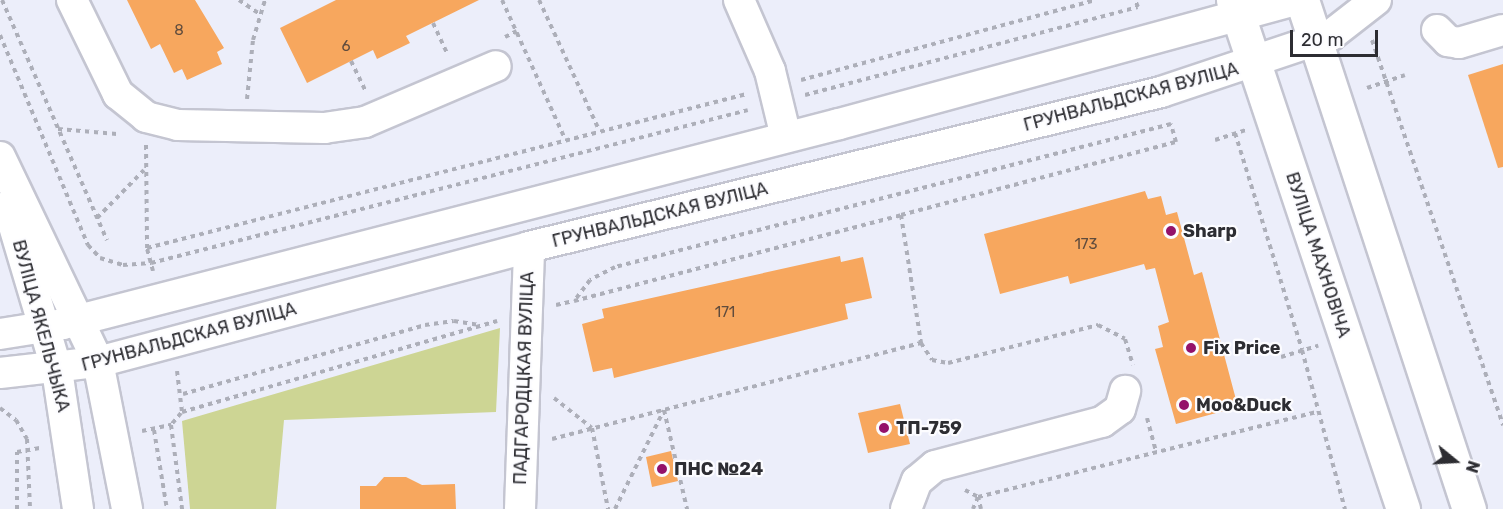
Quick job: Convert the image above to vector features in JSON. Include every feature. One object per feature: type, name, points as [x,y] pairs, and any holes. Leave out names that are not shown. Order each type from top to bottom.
[{"type":"main road","points":[[1302,0],[1469,509]]},
{"type":"main road","name":"ВУЛІЦА МАХНОВІЧА","points":[[1235,8],[1403,509]]},
{"type":"street","points":[[72,0],[118,94],[156,121],[246,128],[324,128],[365,122],[497,53]]},
{"type":"street","points":[[739,0],[777,95],[786,137]]},
{"type":"street","points":[[0,334],[46,328],[786,137],[1235,8],[1296,0]]},
{"type":"street","name":"ГРУНВАЛЬДСКАЯ ВУЛІЦА","points":[[0,373],[57,370],[98,362],[529,248],[1161,92],[1316,41],[1370,7]]},
{"type":"street","points":[[1437,30],[1448,41],[1459,43],[1503,30]]},
{"type":"street","name":"ВУЛІЦА ЯКЕЛЬЧЫКА","points":[[0,157],[81,319],[98,362],[127,509]]},
{"type":"street","name":"ВУЛІЦА ЯКЕЛЬЧЫКА","points":[[0,180],[57,370],[78,509]]},
{"type":"street","name":"ПАДГАРОДЦКАЯ ВУЛІЦА","points":[[520,509],[539,315],[529,248]]},
{"type":"street","points":[[906,509],[917,480],[936,466],[1102,422],[1120,409],[1135,392]]},
{"type":"path","points":[[2,0],[107,240]]},
{"type":"path","points":[[239,0],[260,14]]},
{"type":"path","points":[[246,128],[249,66],[265,0]]},
{"type":"path","points":[[502,0],[565,139]]},
{"type":"path","points":[[539,0],[599,130]]},
{"type":"path","points":[[147,248],[599,130],[777,95],[1095,0]]},
{"type":"path","points":[[0,35],[91,249],[114,264],[151,263],[777,95],[1138,7],[1136,0]]},
{"type":"path","points":[[1370,7],[1386,82],[1503,424]]},
{"type":"path","points":[[433,23],[453,64]]},
{"type":"path","points":[[497,53],[517,32]]},
{"type":"path","points":[[351,61],[371,102]]},
{"type":"path","points":[[1367,88],[1405,75]]},
{"type":"path","points":[[155,278],[147,248],[144,151],[156,121]]},
{"type":"path","points":[[131,433],[171,425],[182,412],[481,325],[539,315],[552,306],[574,301],[1176,142],[1171,124],[615,267],[590,280],[574,301]]},
{"type":"path","points":[[1215,140],[1250,128]]},
{"type":"path","points":[[58,129],[121,135]]},
{"type":"path","points":[[1235,134],[1302,350],[1316,412],[1345,509]]},
{"type":"path","points":[[136,145],[144,151]]},
{"type":"path","points":[[97,218],[144,170]]},
{"type":"path","points":[[901,215],[921,343],[932,360],[948,363],[1105,326],[1125,339],[1135,392],[1156,451]]},
{"type":"path","points":[[183,394],[425,325],[454,321],[481,325]]},
{"type":"path","points":[[547,429],[547,440],[921,343]]},
{"type":"path","points":[[176,367],[183,394],[182,412]]},
{"type":"path","points":[[548,406],[549,394],[592,428],[608,509]]},
{"type":"path","points":[[0,408],[23,429],[29,450],[30,509]]},
{"type":"path","points":[[615,509],[664,410]]},
{"type":"path","points":[[664,410],[687,509]]},
{"type":"path","points":[[972,509],[978,497],[1316,412]]},
{"type":"path","points":[[171,425],[182,509]]},
{"type":"path","points":[[154,430],[167,509]]},
{"type":"path","points":[[17,509],[17,452],[47,446]]},
{"type":"path","points":[[978,497],[981,509]]},
{"type":"green space","points":[[500,328],[496,412],[284,420],[276,509],[190,509],[182,421]]},
{"type":"building","points":[[127,0],[195,0],[224,48],[217,52],[222,64],[187,80],[182,69],[174,73],[160,44],[151,49]]},
{"type":"building","points":[[336,0],[479,0],[406,36],[410,43],[377,59],[373,50],[307,83],[280,28]]},
{"type":"building","points":[[1503,64],[1503,167],[1498,168],[1468,75]]},
{"type":"building","points":[[1145,191],[1148,199],[1161,196],[1166,215],[1177,212],[1194,275],[1202,272],[1238,407],[1176,424],[1155,349],[1163,347],[1158,326],[1169,322],[1155,268],[1146,270],[1144,264],[1070,284],[1068,276],[1000,294],[984,234]]},
{"type":"building","points":[[840,256],[841,262],[863,257],[872,298],[845,304],[848,319],[614,378],[612,368],[593,372],[582,324],[604,318],[602,309]]},
{"type":"building","name":"ТП-759","points":[[900,404],[910,444],[868,453],[858,413]]},
{"type":"building","name":"ПНС №24","points":[[671,451],[678,481],[652,487],[646,457]]},
{"type":"building","points":[[384,477],[406,477],[422,485],[455,484],[456,509],[360,509],[360,486],[376,486]]},
{"type":"place","name":"Sharp","points":[[1171,231]]},
{"type":"place","name":"Fix Price","points":[[1191,348]]},
{"type":"place","name":"Моо&Duck","points":[[1184,405]]},
{"type":"place","name":"ТП-759","points":[[884,428]]},
{"type":"place","name":"ПНС №24","points":[[662,469]]}]
